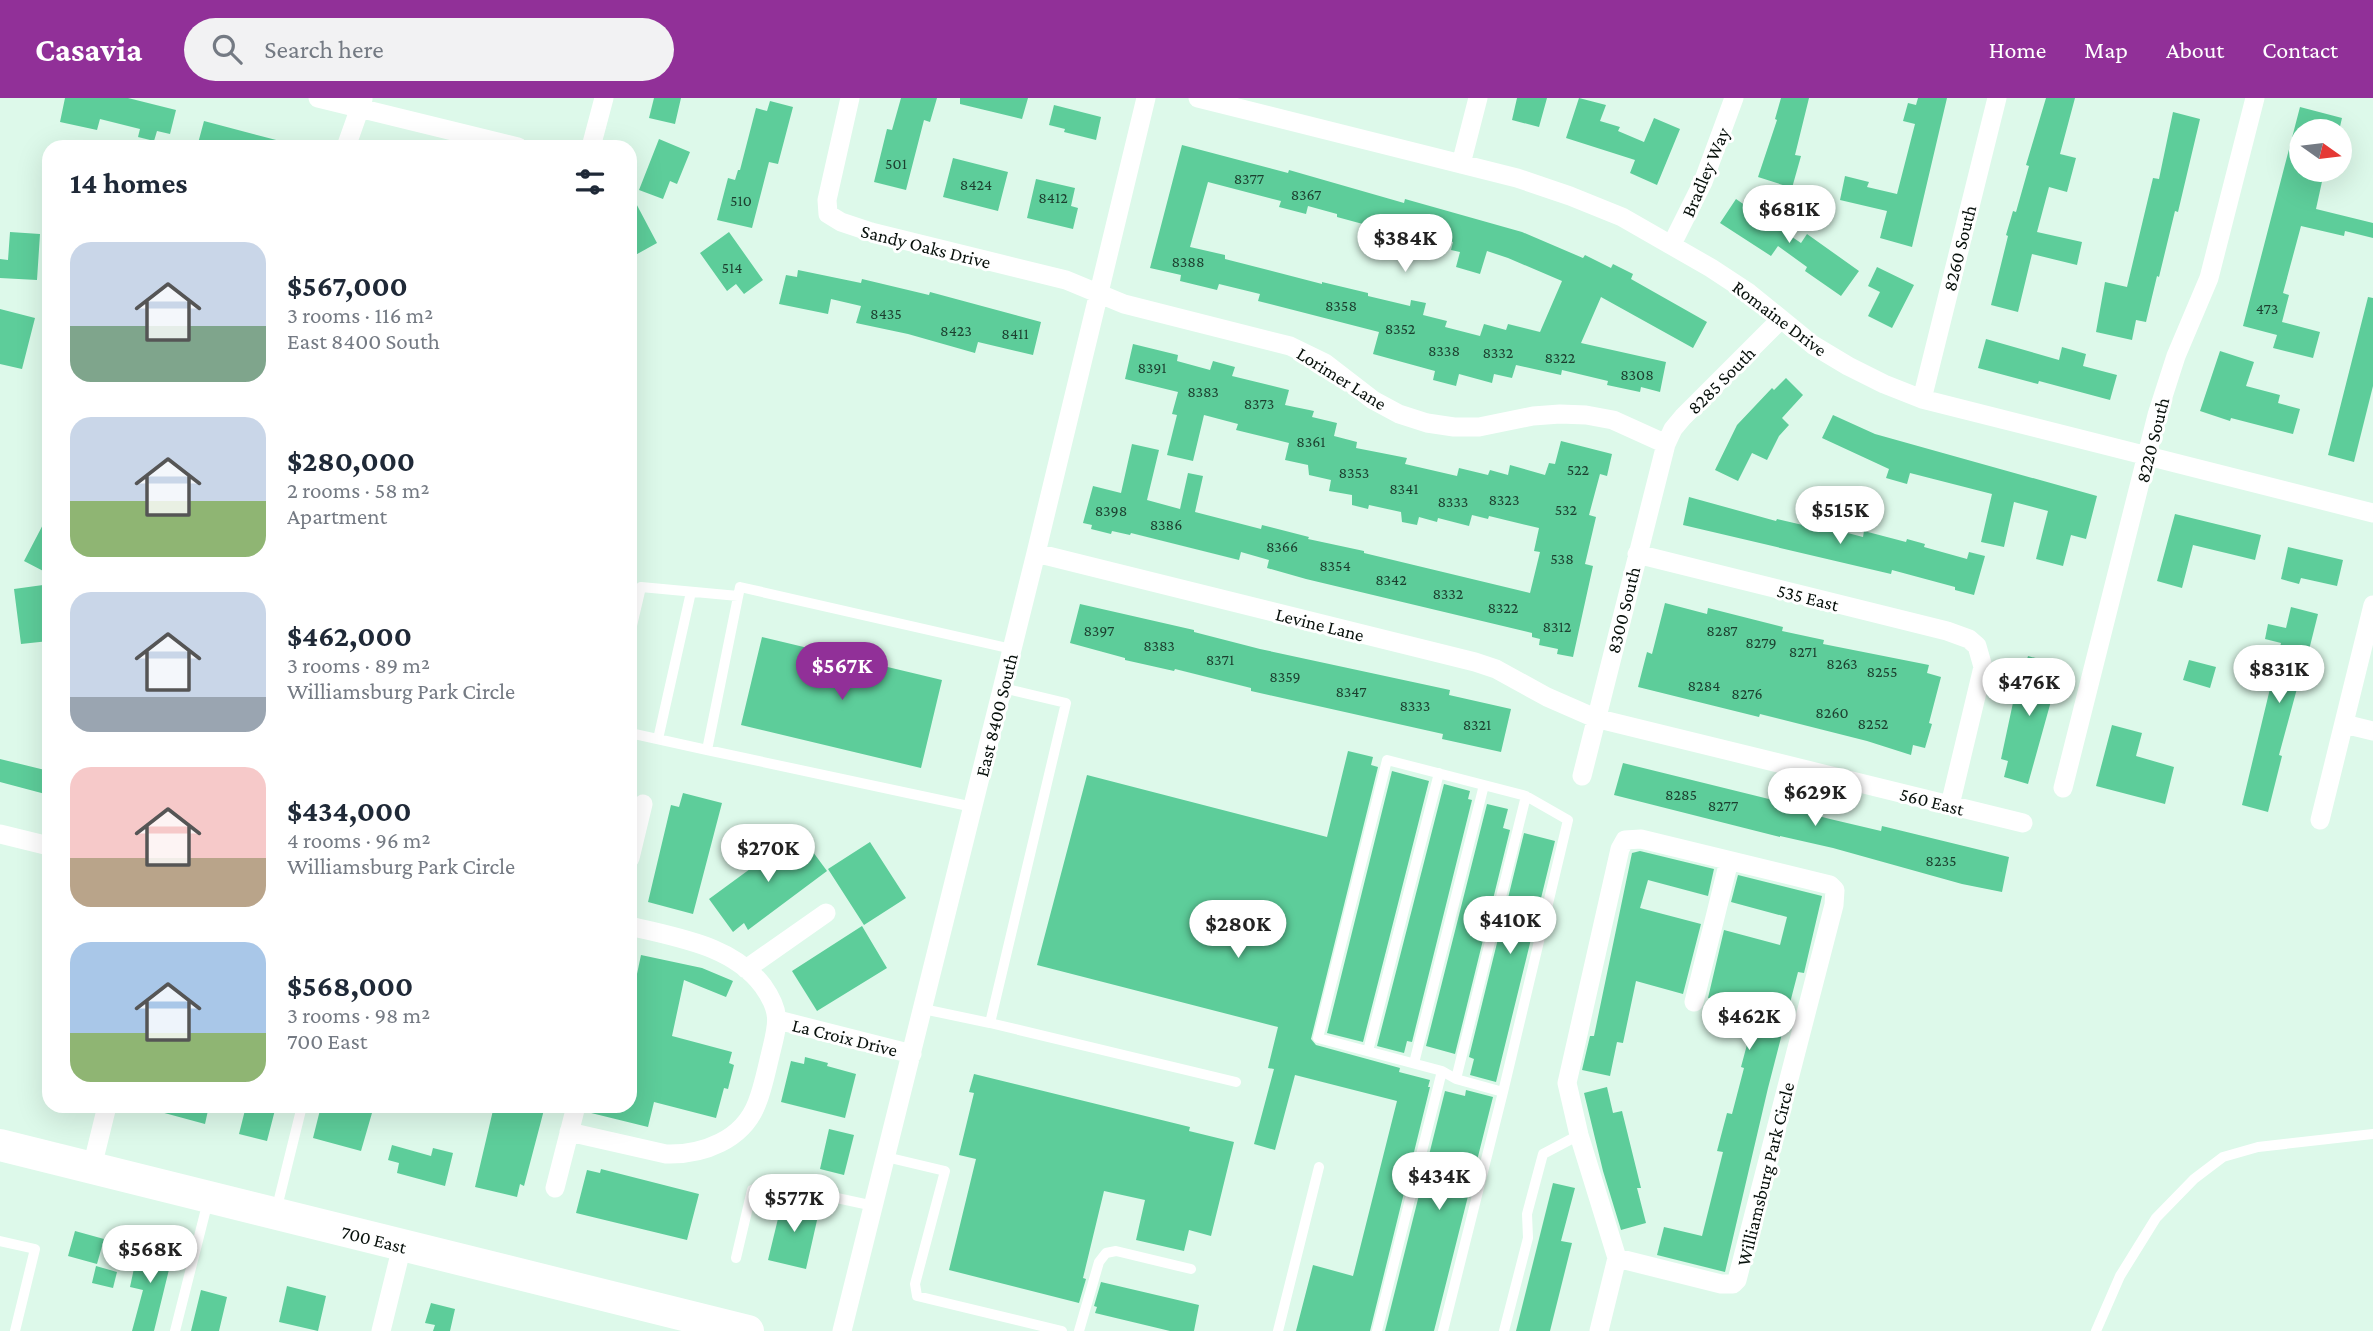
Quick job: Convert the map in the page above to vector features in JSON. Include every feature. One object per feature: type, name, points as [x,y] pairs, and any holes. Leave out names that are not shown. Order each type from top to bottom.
[{"type":"main road","name":"700 East","points":[[0,1145],[402,1246],[686,1324],[748,1331]]},
{"type":"street","points":[[318,98],[362,103],[493,140]]},
{"type":"street","points":[[593,140],[604,98]]},
{"type":"street","name":"Sandy Oaks Drive","points":[[850,98],[829,184],[828,214],[856,228],[1066,280],[1099,294]]},
{"type":"street","name":"East 8400 South","points":[[842,1331],[1003,688],[1146,98]]},
{"type":"street","name":"Romaine Drive","points":[[1198,98],[1517,178],[1622,217],[1672,244],[1749,293],[1813,345],[1884,384],[1922,399],[2373,513]]},
{"type":"street","points":[[1461,163],[1478,98]]},
{"type":"street","name":"Bradley Way","points":[[1672,244],[1703,182],[1734,98]]},
{"type":"street","name":"8260 South","points":[[1922,399],[1997,98]]},
{"type":"street","name":"8220 South","points":[[2063,788],[2166,385],[2210,278],[2255,98]]},
{"type":"street","points":[[349,140],[362,103]]},
{"type":"street","name":"Lorimer Lane","points":[[1099,294],[1124,304],[1290,346],[1325,363],[1373,400],[1399,414],[1427,423],[1479,427],[1533,416],[1586,415],[1613,420],[1666,444]]},
{"type":"street","name":"8285 South","points":[[1666,444],[1683,417],[1781,320]]},
{"type":"street","name":"8300 South","points":[[1582,776],[1666,444]]},
{"type":"street","name":"Levine Lane","points":[[1036,553],[1475,662],[1496,669],[1547,697],[1595,718]]},
{"type":"street","name":"535 East","points":[[1637,554],[1947,631],[1969,639],[1977,646],[1982,656],[1982,679],[1950,805]]},
{"type":"street","points":[[2320,820],[2373,605]]},
{"type":"street","name":"560 East","points":[[1595,718],[2023,823]]},
{"type":"street","points":[[2344,724],[2373,731]]},
{"type":"street","points":[[637,829],[643,804]]},
{"type":"street","points":[[0,834],[42,844]]},
{"type":"street","name":"Williamsburg Park Circle","points":[[1641,839],[1729,861],[1823,882],[1835,890],[1835,897],[1739,1275],[1733,1284],[1721,1284],[1617,1258],[1579,1135],[1567,1083],[1620,849],[1625,840],[1641,839]]},
{"type":"street","points":[[1694,1002],[1729,861]]},
{"type":"street","points":[[746,969],[826,913]]},
{"type":"street","points":[[569,1132],[666,1154],[682,1155],[709,1148],[732,1136],[757,1104],[778,1020],[774,1004],[763,986],[746,969],[711,947],[637,928]]},
{"type":"street","name":"La Croix Drive","points":[[778,1020],[912,1054]]},
{"type":"street","points":[[92,1167],[105,1113]]},
{"type":"street","points":[[555,1188],[574,1113]]},
{"type":"street","points":[[381,1331],[402,1246]]},
{"type":"street","points":[[1600,1331],[1617,1258]]},
{"type":"lane","points":[[637,604],[641,587],[738,596]]},
{"type":"lane","points":[[707,750],[740,587],[1012,649]]},
{"type":"lane","points":[[658,739],[691,592]]},
{"type":"lane","points":[[990,1023],[1066,703],[1003,688]]},
{"type":"lane","points":[[637,734],[973,807]]},
{"type":"lane","points":[[1443,1331],[1503,1092],[1568,820],[1526,796],[1387,760],[1318,1038],[1442,1071],[1456,1079],[1503,1092]]},
{"type":"lane","points":[[1368,1051],[1438,773]]},
{"type":"lane","points":[[1414,1063],[1484,785]]},
{"type":"lane","points":[[1456,1079],[1526,796]]},
{"type":"lane","points":[[923,1009],[1236,1082]]},
{"type":"lane","points":[[1377,1331],[1442,1071]]},
{"type":"lane","points":[[275,1214],[300,1113]]},
{"type":"lane","points":[[2096,1331],[2120,1276],[2156,1219],[2193,1179],[2223,1157],[2258,1147],[2373,1134]]},
{"type":"lane","points":[[1504,1331],[1528,1238],[1527,1214],[1543,1154],[1579,1135]]},
{"type":"lane","points":[[887,1157],[944,1171],[915,1284],[917,1296],[1062,1331]]},
{"type":"lane","points":[[1278,1331],[1319,1167]]},
{"type":"lane","points":[[736,1258],[752,1190],[762,1186],[809,1192],[874,1206]]},
{"type":"lane","points":[[175,1331],[209,1198]]},
{"type":"lane","points":[[0,1241],[35,1250],[15,1331]]},
{"type":"lane","points":[[1079,1331],[1099,1262],[1105,1253],[1116,1251],[1191,1269]]},
{"type":"building","points":[[65,98],[128,98],[176,110],[170,134],[157,131],[154,140],[138,137],[140,129],[100,119],[97,130],[60,122]]},
{"type":"building","points":[[654,98],[681,98],[675,124],[649,118]]},
{"type":"building","points":[[901,98],[937,98],[930,122],[924,120],[906,190],[874,182],[887,129],[892,130]]},
{"type":"building","points":[[960,98],[1028,98],[1022,119],[960,104]]},
{"type":"building","points":[[1517,98],[1547,98],[1539,127],[1512,120]]},
{"type":"building","points":[[1579,98],[1606,105],[1600,121],[1620,127],[1618,131],[1644,142],[1654,118],[1680,129],[1657,185],[1630,173],[1635,160],[1566,138]]},
{"type":"building","points":[[1781,98],[1809,98],[1795,155],[1801,156],[1792,188],[1758,177],[1777,120],[1775,119]]},
{"type":"building","points":[[1918,98],[1947,98],[1912,247],[1880,238],[1887,211],[1840,200],[1845,176],[1869,182],[1867,187],[1897,194],[1915,124],[1903,121],[1908,103],[1916,105]]},
{"type":"building","points":[[2046,98],[2075,98],[2060,154],[2076,158],[2067,192],[2049,187],[2037,232],[2082,242],[2077,265],[2032,254],[2018,312],[1991,305],[2008,236],[2006,235],[2013,211],[2016,212],[2029,166],[2026,165]]},
{"type":"building","points":[[770,101],[793,107],[778,164],[769,162],[752,228],[717,220],[728,178],[735,180],[740,170],[756,108],[767,111]]},
{"type":"building","points":[[1054,105],[1101,117],[1096,140],[1064,132],[1065,129],[1049,125]]},
{"type":"building","points":[[2300,107],[2342,118],[2342,119],[2297,119]]},
{"type":"building","points":[[2173,112],[2200,119],[2178,212],[2175,211],[2146,322],[2136,320],[2132,340],[2096,332],[2105,282],[2127,287],[2153,178],[2159,179]]},
{"type":"building","points":[[204,121],[276,140],[199,140]]},
{"type":"building","points":[[659,139],[690,152],[677,184],[670,181],[663,199],[639,190]]},
{"type":"building","points":[[1182,145],[1288,173],[1289,170],[1404,203],[1405,199],[1522,232],[1583,258],[1585,255],[1611,268],[1613,264],[1633,274],[1631,279],[1707,322],[1693,348],[1601,297],[1581,343],[1666,362],[1660,392],[1641,387],[1640,392],[1607,385],[1608,381],[1562,370],[1561,375],[1516,365],[1512,378],[1494,374],[1492,383],[1459,374],[1456,386],[1433,380],[1435,371],[1373,354],[1379,332],[1258,301],[1260,294],[1219,284],[1217,290],[1180,281],[1181,275],[1150,268]],"holes":[[[1208,182],[1281,201],[1279,207],[1306,214],[1308,206],[1396,233],[1395,238],[1421,245],[1423,234],[1453,242],[1451,250],[1460,252],[1456,267],[1480,274],[1487,251],[1562,281],[1540,332],[1508,324],[1506,330],[1484,324],[1480,336],[1445,327],[1447,321],[1423,315],[1426,303],[1411,300],[1410,306],[1368,296],[1368,293],[1225,259],[1225,255],[1190,247]]]},
{"type":"building","points":[[2289,149],[2289,182],[2322,182],[2316,209],[2373,223],[2373,238],[2345,231],[2344,236],[2301,226],[2283,293],[2289,295],[2282,322],[2320,332],[2313,358],[2273,348],[2277,335],[2243,326]]},
{"type":"building","points":[[953,158],[1008,172],[998,211],[943,197]]},
{"type":"building","points":[[1036,179],[1075,188],[1071,206],[1078,208],[1073,229],[1027,218]]},
{"type":"building","points":[[1753,195],[1771,207],[1764,218],[1801,243],[1807,234],[1859,271],[1841,296],[1805,271],[1807,267],[1778,246],[1771,256],[1720,223],[1736,199],[1749,208]]},
{"type":"building","points":[[637,205],[657,243],[637,254]]},
{"type":"building","points":[[10,232],[40,234],[37,280],[0,278],[0,259],[8,260]]},
{"type":"building","points":[[729,232],[763,280],[744,294],[736,284],[727,291],[700,253]]},
{"type":"building","points":[[1877,267],[1914,285],[1892,328],[1868,316],[1880,292],[1868,286]]},
{"type":"building","points":[[798,270],[861,283],[862,279],[929,295],[930,292],[1041,322],[1033,355],[978,342],[975,353],[856,323],[861,306],[831,299],[828,314],[779,304],[786,275],[797,277]]},
{"type":"building","points":[[2368,297],[2373,298],[2373,386],[2354,462],[2328,455]]},
{"type":"building","points":[[0,309],[35,318],[22,369],[0,364]]},
{"type":"building","points":[[1986,339],[2059,360],[2062,347],[2086,354],[2083,366],[2117,375],[2110,400],[1978,368]]},
{"type":"building","points":[[1133,344],[1178,355],[1177,361],[1210,370],[1213,361],[1235,367],[1232,376],[1289,390],[1285,405],[1314,411],[1312,417],[1337,423],[1334,436],[1357,442],[1356,448],[1407,458],[1405,464],[1457,476],[1459,468],[1488,475],[1490,470],[1508,475],[1510,465],[1545,475],[1549,463],[1555,464],[1561,441],[1612,454],[1607,476],[1600,474],[1589,515],[1596,517],[1585,564],[1593,566],[1573,657],[1557,654],[1558,649],[1539,645],[1540,639],[1532,637],[1532,633],[1306,579],[1267,568],[1269,560],[1241,552],[1239,560],[1131,533],[1112,531],[1111,534],[1091,529],[1092,525],[1083,523],[1093,486],[1121,493],[1132,444],[1159,450],[1147,500],[1180,509],[1188,473],[1203,476],[1195,512],[1261,529],[1262,525],[1309,537],[1308,539],[1530,593],[1540,552],[1534,551],[1539,528],[1489,516],[1488,519],[1472,515],[1469,526],[1438,518],[1437,522],[1419,517],[1417,525],[1402,522],[1401,512],[1369,505],[1368,509],[1352,505],[1352,495],[1329,491],[1331,480],[1309,475],[1308,465],[1285,460],[1289,443],[1236,430],[1238,424],[1204,415],[1193,461],[1167,455],[1177,415],[1172,414],[1178,392],[1125,379]]},
{"type":"building","points":[[2220,351],[2254,362],[2246,386],[2280,395],[2278,403],[2300,409],[2293,434],[2231,418],[2230,421],[2200,411]]},
{"type":"building","points":[[1786,378],[1803,395],[1782,418],[1789,425],[1779,436],[1767,460],[1752,453],[1738,481],[1715,470],[1737,425],[1772,388],[1774,390]]},
{"type":"building","points":[[1833,415],[1875,434],[2097,496],[2086,539],[2071,535],[2063,566],[2036,559],[2048,511],[2014,502],[2004,547],[1981,542],[1992,494],[1910,473],[1907,484],[1886,478],[1889,469],[1822,438]]},
{"type":"building","points":[[1689,497],[1776,521],[1777,519],[1820,529],[1821,526],[1863,537],[1864,531],[1906,542],[1907,539],[1925,544],[1924,547],[1967,559],[1969,552],[1985,556],[1974,595],[1955,590],[1955,587],[1892,570],[1891,574],[1683,525]]},
{"type":"building","points":[[2175,514],[2261,535],[2255,560],[2193,545],[2182,588],[2157,581]]},
{"type":"building","points":[[42,526],[42,570],[24,561]]},
{"type":"building","points":[[2288,547],[2343,560],[2337,586],[2301,578],[2299,584],[2281,579]]},
{"type":"building","points":[[42,585],[42,642],[21,644],[14,589]]},
{"type":"building","points":[[1665,603],[1707,614],[1708,608],[1783,627],[1782,631],[1824,640],[1823,644],[1929,665],[1927,673],[1941,677],[1925,748],[1913,745],[1911,755],[1760,714],[1759,717],[1638,687],[1647,652],[1652,654]]},
{"type":"building","points":[[1080,604],[1194,630],[1260,649],[1450,690],[1449,695],[1511,709],[1501,752],[1442,739],[1443,734],[1251,691],[1251,688],[1125,660],[1070,643]]},
{"type":"building","points":[[2291,607],[2318,614],[2279,755],[2282,756],[2268,812],[2242,805],[2281,643],[2265,639],[2268,624],[2286,628]]},
{"type":"building","points":[[762,637],[942,680],[921,768],[741,725]]},
{"type":"building","points":[[2028,656],[2061,665],[2028,784],[2004,777],[2008,761],[2001,759],[2014,698]]},
{"type":"building","points":[[2189,660],[2216,667],[2210,688],[2183,680]]},
{"type":"building","points":[[2112,725],[2142,733],[2136,756],[2174,767],[2165,804],[2096,786]]},
{"type":"building","points":[[1348,751],[1373,757],[1371,765],[1378,767],[1311,1039],[1316,1045],[1400,1068],[1399,1072],[1430,1080],[1430,1087],[1370,1331],[1296,1331],[1313,1265],[1353,1276],[1397,1101],[1295,1075],[1275,1150],[1254,1144],[1274,1069],[1268,1068],[1278,1027],[1037,965],[1087,775],[1327,837]]},
{"type":"building","points":[[0,759],[42,769],[42,793],[0,782]]},
{"type":"building","points":[[1623,763],[1789,804],[1788,808],[1830,819],[1881,831],[1882,826],[2009,857],[2002,892],[1614,795]]},
{"type":"building","points":[[1392,771],[1429,781],[1363,1042],[1327,1033]]},
{"type":"building","points":[[1444,784],[1470,791],[1468,799],[1472,800],[1412,1042],[1407,1041],[1404,1053],[1377,1046]]},
{"type":"building","points":[[683,793],[722,803],[693,914],[648,902],[671,805],[679,807]]},
{"type":"building","points":[[1487,804],[1508,809],[1503,828],[1510,830],[1455,1054],[1426,1046]]},
{"type":"building","points":[[799,833],[827,871],[748,930],[744,923],[733,932],[709,899]]},
{"type":"building","points":[[1524,833],[1555,841],[1496,1082],[1470,1075],[1474,1059],[1469,1057]]},
{"type":"building","points":[[870,842],[906,898],[864,925],[828,869]]},
{"type":"building","points":[[1640,851],[1714,869],[1708,896],[1648,880],[1640,908],[1701,924],[1683,994],[1636,981],[1623,1043],[1617,1042],[1610,1076],[1582,1070],[1590,1036],[1594,1036],[1632,853]]},
{"type":"building","points":[[1738,875],[1822,896],[1804,973],[1798,972],[1768,1088],[1725,1272],[1657,1255],[1664,1227],[1702,1236],[1723,1152],[1717,1151],[1727,1113],[1732,1114],[1756,1011],[1708,998],[1724,930],[1780,945],[1787,917],[1731,902]]},
{"type":"building","points":[[862,926],[887,968],[817,1011],[792,971]]},
{"type":"building","points":[[641,955],[702,968],[733,981],[726,997],[684,980],[672,1036],[732,1052],[729,1063],[734,1065],[716,1118],[654,1102],[648,1127],[591,1113],[637,1113],[637,974]]},
{"type":"building","points":[[805,1057],[856,1074],[845,1118],[781,1102],[791,1061],[804,1064]]},
{"type":"building","points":[[974,1074],[1190,1127],[1189,1131],[1234,1142],[1211,1236],[1189,1230],[1184,1251],[1136,1240],[1145,1200],[1104,1191],[1079,1303],[949,1270],[976,1159],[959,1155],[974,1093],[969,1092]]},
{"type":"building","points":[[1607,1087],[1613,1113],[1622,1111],[1641,1188],[1637,1188],[1646,1223],[1621,1230],[1584,1093]]},
{"type":"building","points":[[1466,1090],[1493,1097],[1434,1331],[1385,1331],[1445,1091],[1465,1096]]},
{"type":"building","points":[[164,1113],[207,1113],[205,1124]]},
{"type":"building","points":[[244,1113],[274,1113],[267,1141],[239,1134]]},
{"type":"building","points":[[319,1113],[372,1113],[361,1151],[313,1138]]},
{"type":"building","points":[[492,1113],[543,1113],[524,1186],[520,1184],[517,1197],[475,1187]]},
{"type":"building","points":[[829,1129],[854,1135],[844,1175],[820,1169]]},
{"type":"building","points":[[392,1145],[431,1156],[433,1148],[453,1153],[445,1186],[397,1173],[399,1163],[388,1160]]},
{"type":"building","points":[[601,1169],[699,1194],[687,1240],[576,1213],[587,1170],[600,1173]]},
{"type":"building","points":[[1553,1183],[1575,1188],[1561,1241],[1572,1243],[1550,1331],[1516,1331]]},
{"type":"building","points":[[783,1198],[820,1207],[806,1269],[768,1260]]},
{"type":"building","points":[[75,1231],[104,1239],[97,1264],[68,1256]]},
{"type":"building","points":[[139,1245],[173,1253],[154,1331],[132,1331],[143,1290],[130,1287]]},
{"type":"building","points":[[96,1266],[117,1272],[113,1288],[92,1283]]},
{"type":"building","points":[[1101,1282],[1199,1305],[1194,1331],[1170,1331],[1095,1313],[1097,1307],[1094,1306]]},
{"type":"building","points":[[287,1286],[326,1296],[318,1331],[279,1322]]},
{"type":"building","points":[[201,1290],[227,1297],[219,1331],[191,1331]]},
{"type":"building","points":[[431,1303],[455,1309],[450,1331],[433,1331],[435,1325],[425,1323]]}]
